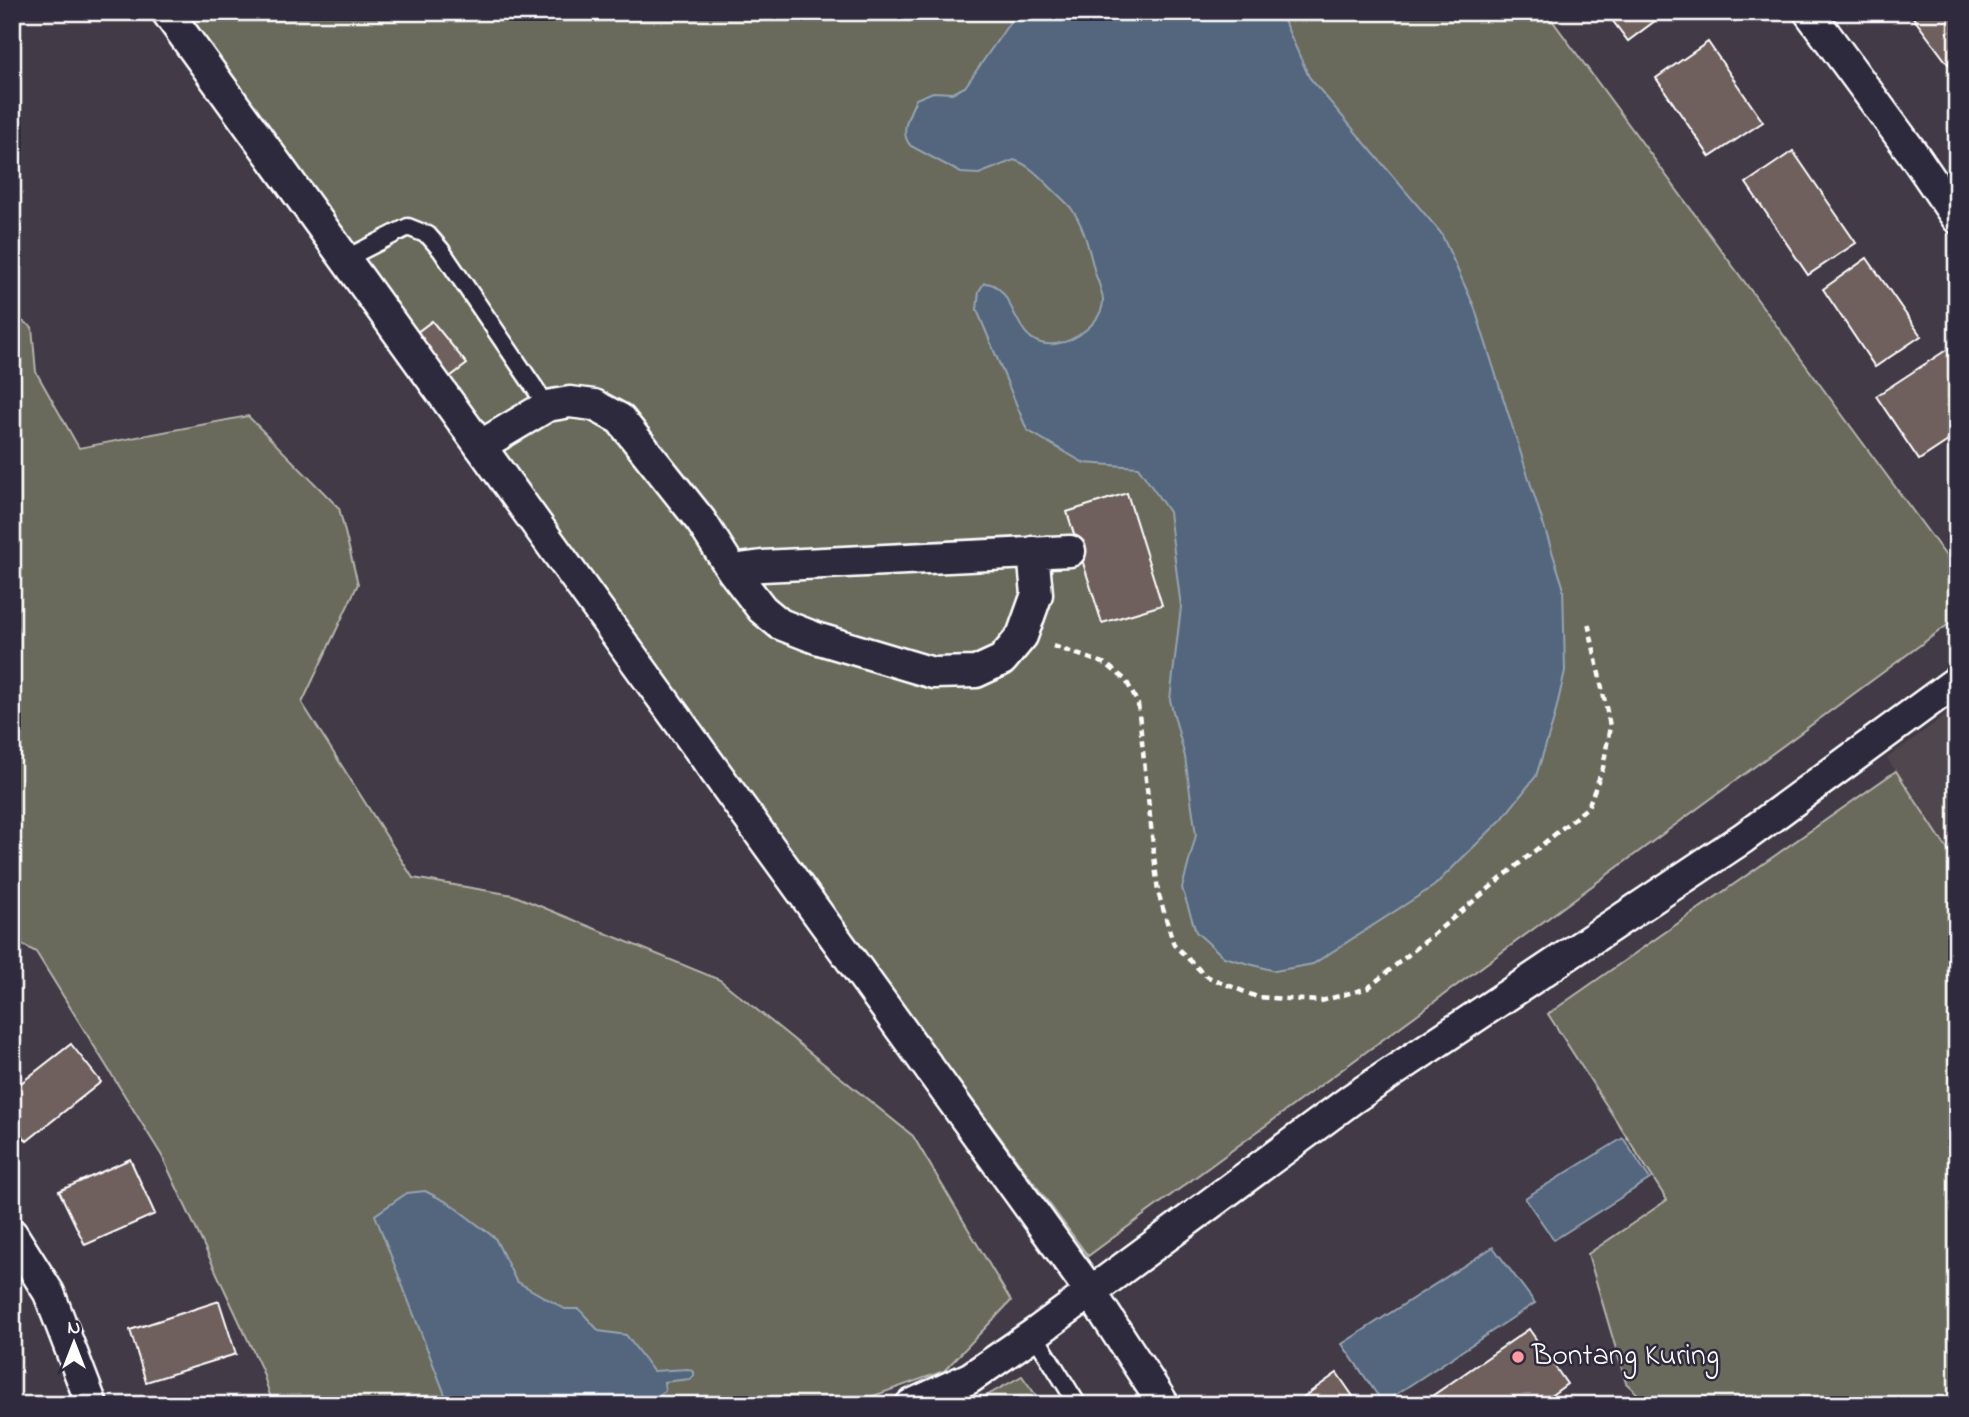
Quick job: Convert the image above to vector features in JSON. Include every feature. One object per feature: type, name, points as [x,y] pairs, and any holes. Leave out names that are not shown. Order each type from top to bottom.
[{"type":"street","points":[[167,12],[1090,1291],[1164,1405]]},
{"type":"street","points":[[1809,12],[1957,218]]},
{"type":"street","points":[[480,446],[547,407],[570,402],[594,405],[620,419],[701,521],[732,570],[762,608],[780,624],[816,638],[933,673],[976,672],[1002,660],[1022,636],[1037,594],[1032,552]]},
{"type":"street","points":[[732,570],[762,566],[1070,551]]},
{"type":"street","points":[[911,1405],[970,1378],[1034,1334],[1352,1099],[1743,838],[1957,681]]},
{"type":"street","points":[[12,1234],[49,1293],[92,1405]]},
{"type":"lane","points":[[345,259],[408,227],[428,235],[442,250],[547,407]]},
{"type":"lane","points":[[1034,1334],[1078,1405]]},
{"type":"path","points":[[1022,636],[1106,664],[1126,680],[1138,704],[1158,892],[1174,944],[1206,976],[1257,998],[1321,1001],[1368,988],[1588,807],[1603,768],[1609,726],[1588,622]]},
{"type":"shaded area","points":[[1957,707],[1957,864],[1887,758]]},
{"type":"green space","points":[[168,12],[1546,12],[1957,571],[1957,618],[1088,1256]]},
{"type":"green space","points":[[12,315],[32,327],[36,372],[79,448],[248,416],[339,508],[358,584],[302,703],[413,878],[513,895],[720,980],[913,1136],[1011,1301],[944,1371],[848,1405],[273,1405],[262,1370],[162,1156],[36,952],[12,939]]},
{"type":"green space","points":[[1896,771],[1957,864],[1957,1405],[1649,1405],[1626,1383],[1588,1254],[1667,1200],[1548,1014]]},
{"type":"green space","points":[[1022,1376],[1043,1405],[970,1405]]},
{"type":"water","points":[[1017,12],[1280,12],[1309,77],[1441,233],[1474,306],[1563,586],[1565,671],[1554,719],[1536,776],[1502,819],[1434,886],[1313,964],[1275,971],[1224,957],[1196,932],[1182,888],[1196,835],[1185,757],[1170,700],[1181,607],[1169,512],[1138,467],[1084,463],[1027,430],[977,310],[979,291],[984,283],[995,286],[1003,293],[1022,327],[1030,337],[1040,343],[1063,342],[1087,329],[1099,315],[1103,299],[1080,223],[1065,202],[1028,167],[1019,162],[1014,160],[979,174],[961,173],[911,146],[905,135],[906,123],[916,99],[933,92],[952,93],[965,87]]},
{"type":"water","points":[[1623,1138],[1650,1179],[1554,1240],[1525,1198]]},
{"type":"water","points":[[425,1191],[449,1203],[495,1238],[516,1281],[565,1309],[579,1309],[599,1331],[626,1335],[653,1371],[688,1369],[694,1372],[694,1376],[690,1379],[664,1382],[665,1391],[658,1396],[658,1405],[449,1405],[375,1215],[407,1193]]},
{"type":"water","points":[[1493,1247],[1535,1303],[1383,1403],[1342,1344]]},
{"type":"building","points":[[1606,12],[1667,12],[1628,41]]},
{"type":"building","points":[[1909,12],[1957,12],[1957,57],[1948,64]]},
{"type":"building","points":[[1708,42],[1763,122],[1710,157],[1656,78]]},
{"type":"building","points":[[1793,151],[1856,243],[1808,275],[1746,183]]},
{"type":"building","points":[[1867,258],[1921,336],[1875,367],[1823,289]]},
{"type":"building","points":[[432,321],[467,364],[447,379],[412,336]]},
{"type":"building","points":[[1957,343],[1957,435],[1919,460],[1876,396]]},
{"type":"building","points":[[1127,493],[1162,605],[1102,623],[1067,512]]},
{"type":"building","points":[[71,1044],[101,1082],[27,1141],[12,1123],[12,1090]]},
{"type":"building","points":[[130,1159],[155,1214],[85,1245],[59,1191]]},
{"type":"building","points":[[219,1301],[236,1354],[146,1382],[130,1330]]},
{"type":"building","name":"Bontang Kuring","points":[[1529,1329],[1567,1384],[1538,1405],[1419,1405]]},
{"type":"building","points":[[1337,1373],[1359,1405],[1292,1405]]},
{"type":"place","name":"Bontang Kuring","points":[[1518,1357]]}]
